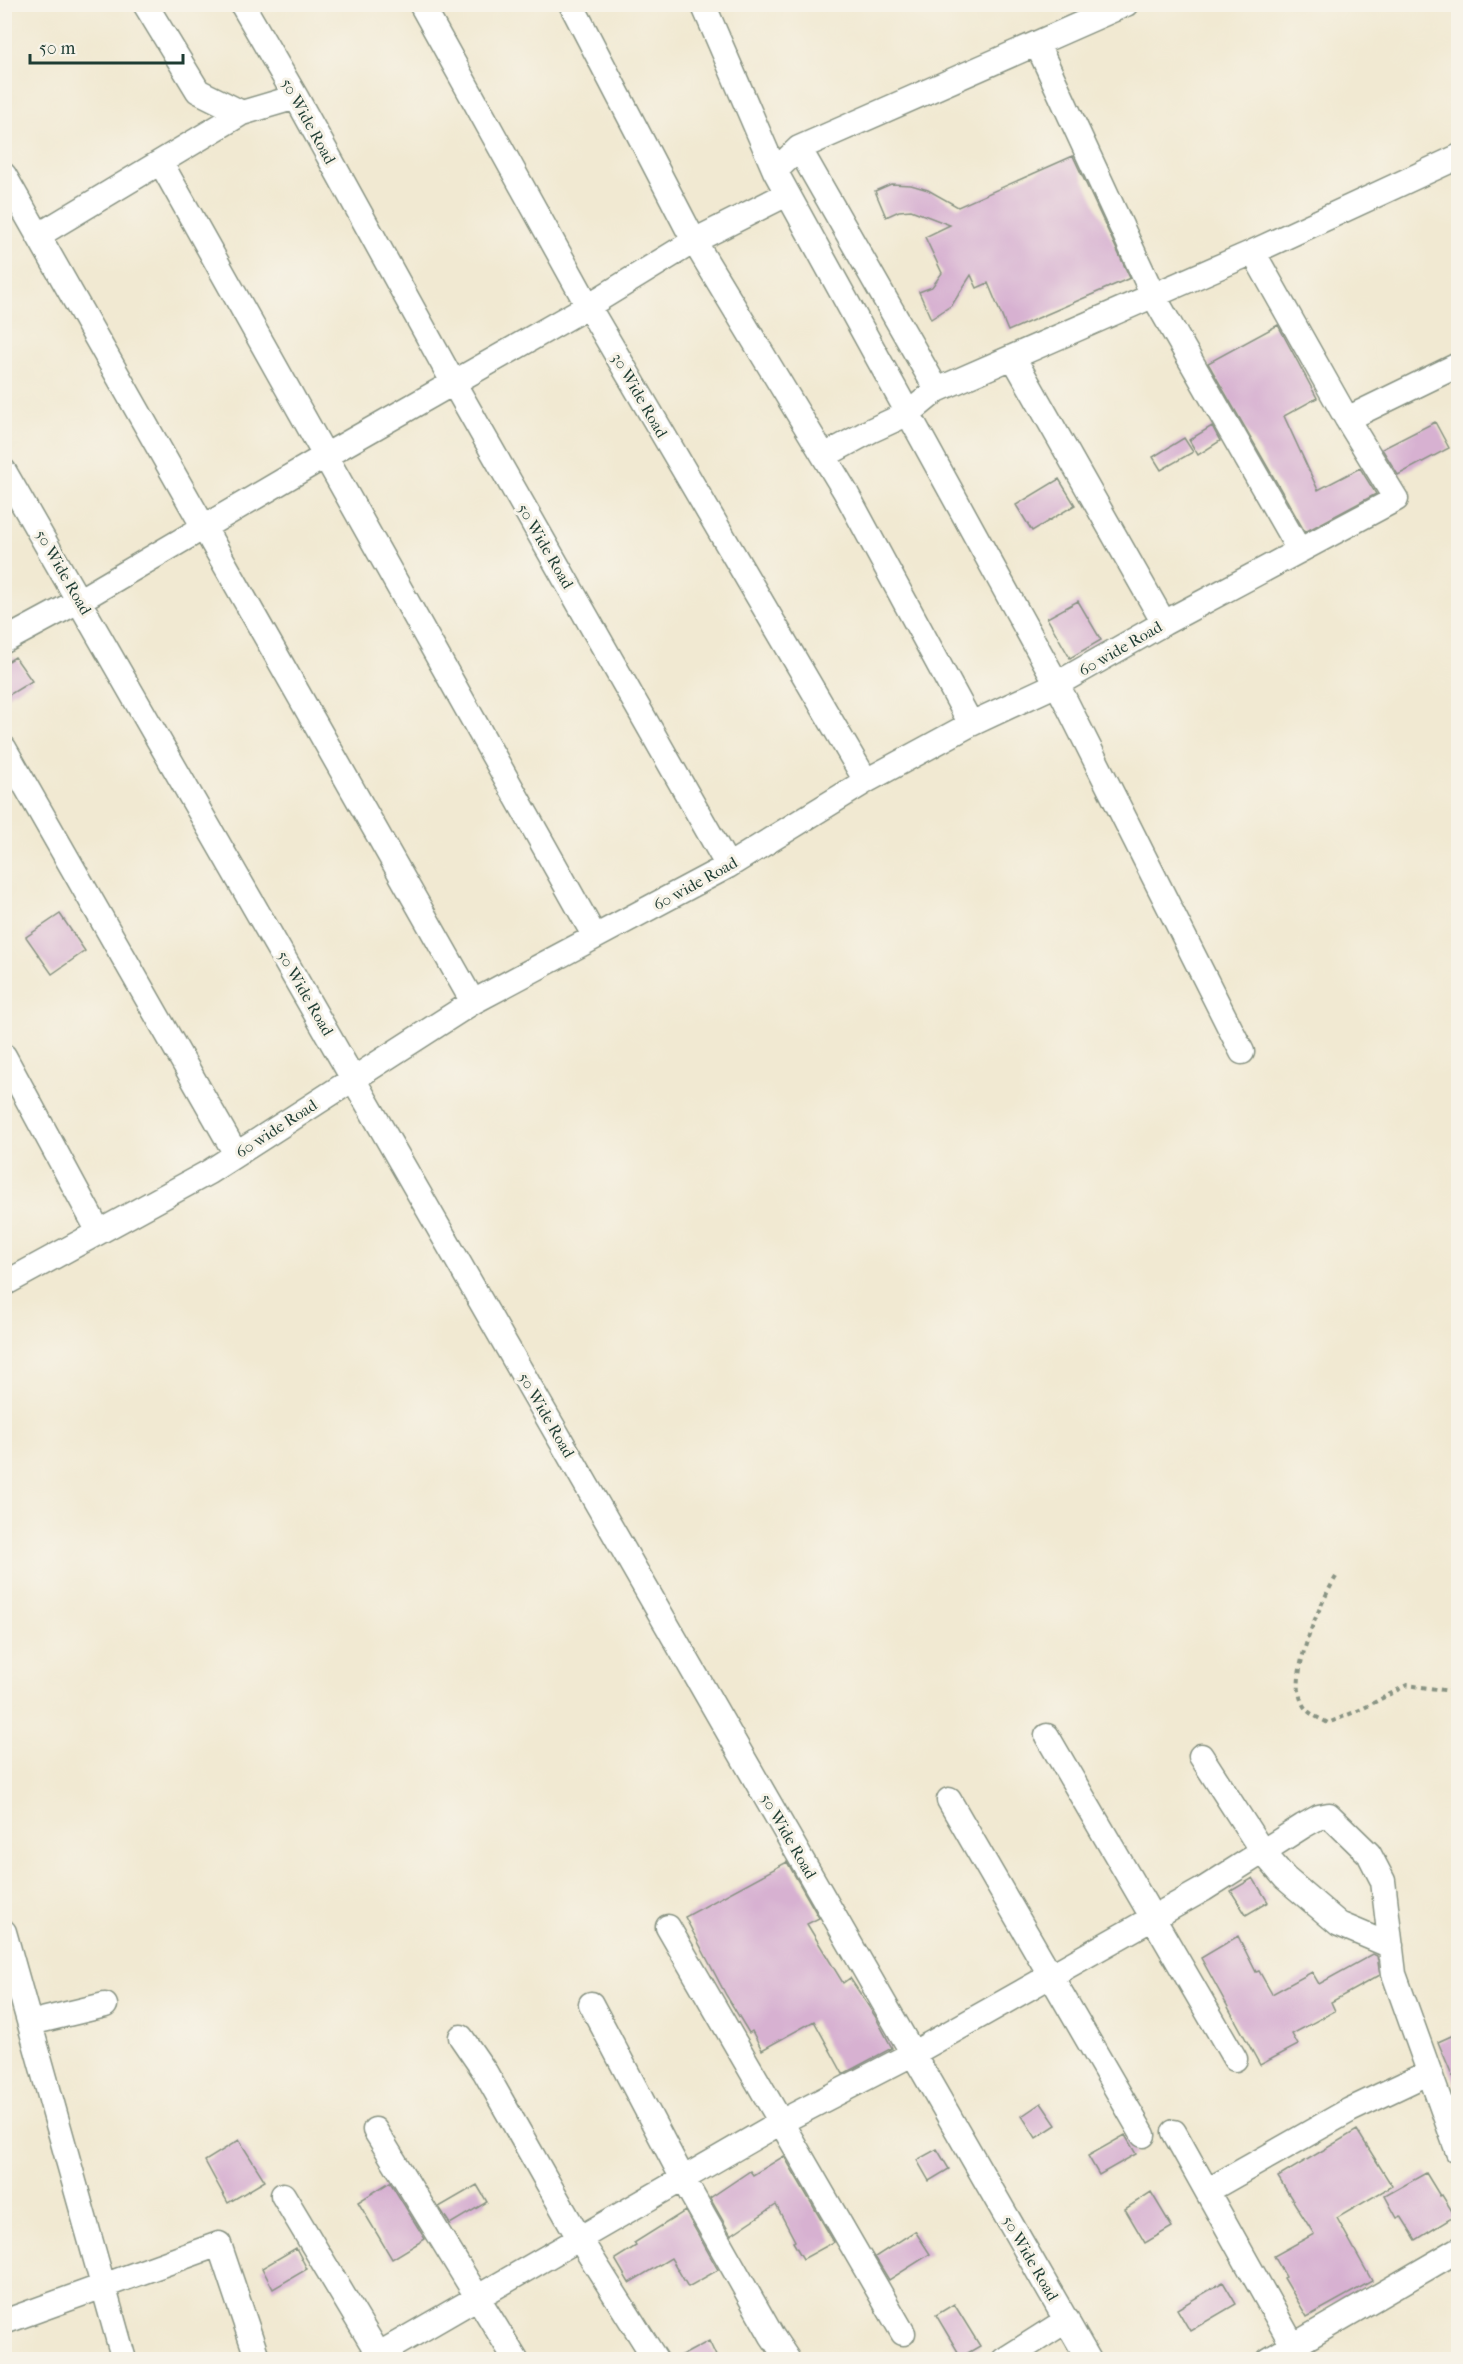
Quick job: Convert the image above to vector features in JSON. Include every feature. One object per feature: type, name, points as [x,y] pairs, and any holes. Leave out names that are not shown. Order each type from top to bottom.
[{"type":"street","points":[[145,4],[198,91],[242,113]]},
{"type":"street","name":"50 Wide Road","points":[[242,4],[296,97],[453,382],[728,866]]},
{"type":"street","name":"30 Wide Road","points":[[421,4],[588,306],[866,781]]},
{"type":"street","points":[[571,4],[694,241],[824,456],[971,724]]},
{"type":"street","points":[[703,4],[775,171],[1057,684],[1242,1052]]},
{"type":"street","points":[[775,171],[799,148],[1126,4]]},
{"type":"street","points":[[1037,44],[1153,295],[1299,550]]},
{"type":"street","points":[[39,235],[242,113],[296,97]]},
{"type":"street","points":[[799,148],[937,390]]},
{"type":"street","points":[[824,456],[872,429],[909,413],[937,390],[1253,252],[1458,157]]},
{"type":"street","points":[[161,163],[595,937]]},
{"type":"street","points":[[4,175],[473,1002]]},
{"type":"street","points":[[4,641],[80,600],[325,456],[588,306],[694,241],[787,194]]},
{"type":"street","points":[[1253,252],[1347,419],[1458,365]]},
{"type":"street","points":[[1012,357],[1164,623]]},
{"type":"street","name":"60 wide Road","points":[[4,1284],[209,1172],[473,1002],[728,866],[866,781],[971,724],[1057,684],[1164,623],[1396,499],[1347,419]]},
{"type":"street","name":"50 Wide Road","points":[[4,471],[1089,2360]]},
{"type":"street","points":[[4,748],[236,1154]]},
{"type":"street","points":[[4,1056],[99,1232]]},
{"type":"street","points":[[1047,1736],[1235,2059]]},
{"type":"street","points":[[1201,1756],[1262,1851],[1285,1878],[1339,1924],[1391,1946]]},
{"type":"street","points":[[949,1800],[1143,2135]]},
{"type":"street","points":[[283,2195],[377,2358],[479,2296],[781,2122],[914,2053],[1204,1889],[1303,1826],[1319,1817],[1329,1815],[1369,1854],[1383,1881],[1394,1974],[1458,2152]]},
{"type":"street","points":[[668,1927],[903,2333]]},
{"type":"street","points":[[4,1932],[20,2014],[104,2284],[124,2360]]},
{"type":"street","points":[[591,2004],[682,2179],[771,2336],[788,2360]]},
{"type":"street","points":[[20,2014],[105,2005]]},
{"type":"street","points":[[461,2037],[485,2072],[579,2238],[656,2360]]},
{"type":"street","points":[[1207,2191],[1350,2110],[1428,2073]]},
{"type":"street","points":[[375,2130],[479,2296],[516,2360]]},
{"type":"street","points":[[1174,2132],[1297,2352]]},
{"type":"street","points":[[4,2322],[219,2244],[258,2360]]},
{"type":"street","points":[[1269,2360],[1297,2352],[1458,2250]]},
{"type":"street","points":[[1004,2360],[1067,2320]]},
{"type":"path","points":[[1335,1577],[1321,1601],[1305,1645],[1299,1680],[1300,1699],[1309,1713],[1328,1723],[1407,1685],[1458,1692]]},
{"type":"building","points":[[1073,156],[1130,278],[1008,331],[988,283],[977,288],[971,275],[952,305],[931,319],[919,292],[932,287],[942,273],[925,237],[950,225],[911,210],[899,211],[886,217],[875,191],[891,184],[911,185],[928,190],[958,207]]},
{"type":"building","points":[[1278,325],[1317,398],[1284,416],[1318,490],[1360,468],[1376,494],[1305,532],[1208,363]]},
{"type":"building","points":[[1435,422],[1449,448],[1398,475],[1382,449]]},
{"type":"building","points":[[1212,426],[1220,441],[1198,455],[1189,440]]},
{"type":"building","points":[[1184,438],[1193,452],[1161,470],[1153,457]]},
{"type":"building","points":[[1059,479],[1075,505],[1032,531],[1016,505]]},
{"type":"building","points":[[1078,601],[1101,640],[1070,658],[1047,618]]},
{"type":"building","points":[[15,657],[32,681],[4,698],[4,664]]},
{"type":"building","points":[[60,914],[85,951],[52,974],[26,937]]},
{"type":"building","points":[[787,1862],[819,1918],[807,1924],[843,1983],[850,1978],[875,2016],[892,2048],[843,2074],[814,2021],[762,2050],[752,2031],[749,2033],[726,1995],[685,1917]]},
{"type":"building","points":[[1253,1878],[1268,1902],[1246,1915],[1231,1891]]},
{"type":"building","points":[[1238,1936],[1256,1972],[1259,1971],[1272,1994],[1312,1972],[1319,1984],[1373,1954],[1377,1956],[1380,1975],[1331,2002],[1335,2011],[1292,2034],[1298,2045],[1260,2065],[1201,1958]]},
{"type":"building","points":[[1458,2033],[1458,2089],[1438,2042]]},
{"type":"building","points":[[1041,2103],[1056,2125],[1036,2138],[1022,2116]]},
{"type":"building","points":[[1357,2130],[1392,2186],[1337,2218],[1372,2281],[1307,2317],[1274,2256],[1314,2234],[1278,2177]]},
{"type":"building","points":[[1125,2135],[1136,2154],[1099,2175],[1088,2156]]},
{"type":"building","points":[[239,2140],[265,2181],[228,2203],[205,2161]]},
{"type":"building","points":[[937,2149],[949,2169],[929,2181],[917,2160]]},
{"type":"building","points":[[784,2156],[834,2242],[803,2259],[776,2205],[731,2235],[710,2198],[750,2171],[753,2175]]},
{"type":"building","points":[[1426,2173],[1455,2216],[1416,2240],[1401,2216],[1397,2218],[1385,2196]]},
{"type":"building","points":[[390,2182],[425,2239],[392,2259],[358,2202]]},
{"type":"building","points":[[477,2185],[487,2202],[450,2224],[439,2207]]},
{"type":"building","points":[[1151,2192],[1172,2227],[1145,2243],[1125,2209]]},
{"type":"building","points":[[685,2211],[718,2270],[688,2287],[671,2258],[629,2283],[615,2259],[636,2246],[634,2243]]},
{"type":"building","points":[[915,2231],[930,2254],[889,2280],[875,2257]]},
{"type":"building","points":[[296,2248],[307,2269],[273,2289],[262,2268]]},
{"type":"building","points":[[1223,2282],[1236,2304],[1190,2331],[1177,2309]]},
{"type":"building","points":[[954,2304],[980,2346],[961,2357],[936,2315]]},
{"type":"building","points":[[709,2341],[718,2360],[674,2360]]}]
